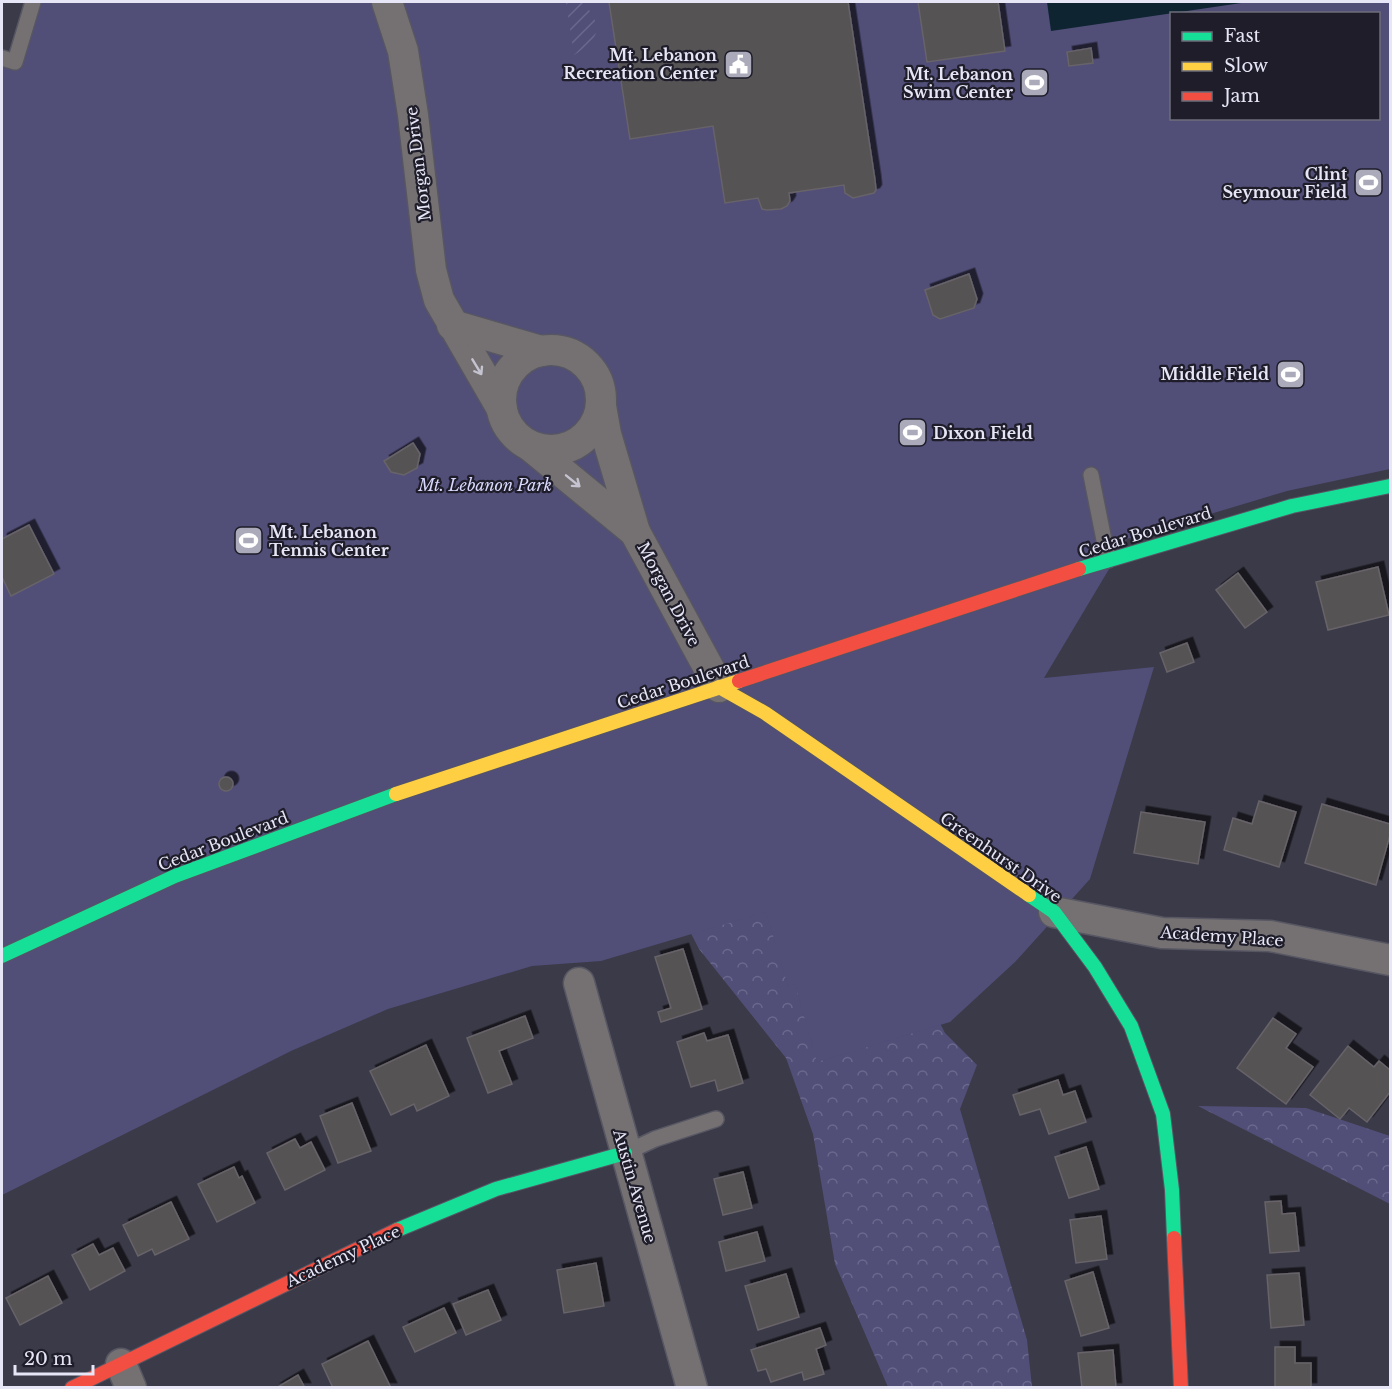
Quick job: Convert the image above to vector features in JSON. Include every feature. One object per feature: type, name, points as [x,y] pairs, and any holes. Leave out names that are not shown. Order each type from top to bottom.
[{"type":"street","name":"Morgan Drive","points":[[387,2],[403,51],[413,115],[431,270],[439,300],[502,409]]},
{"type":"street","points":[[452,325],[541,351]]},
{"type":"street","points":[[557,350],[586,363],[601,390],[601,406],[597,422],[588,435],[575,445],[559,450],[543,450],[528,444],[516,435],[507,423],[502,409],[502,395],[506,379],[514,366],[526,356],[541,351],[557,350]]},
{"type":"street","name":"Morgan Drive","points":[[601,406],[606,434],[635,532],[719,687]]},
{"type":"street","name":"Morgan Drive","points":[[528,444],[635,532]]},
{"type":"street","name":"Cedar Boulevard","points":[[2,956],[175,876],[435,780],[1108,560],[1292,506],[1390,486]]},
{"type":"street","name":"Greenhurst Drive","points":[[719,687],[765,713],[1054,912],[1095,967],[1131,1026],[1163,1114],[1172,1190],[1181,1388]]},
{"type":"street","name":"Academy Place","points":[[1054,912],[1162,933],[1270,936],[1390,960]]},
{"type":"street","name":"Austin Avenue","points":[[579,983],[692,1388]]},
{"type":"street","name":"Academy Place","points":[[72,1388],[126,1376],[376,1239],[496,1189],[625,1153]]},
{"type":"lane","points":[[2,58],[15,62],[33,2]]},
{"type":"lane","points":[[1091,475],[1108,560]]},
{"type":"lane","points":[[625,1153],[655,1139],[716,1119]]},
{"type":"green space","name":"Mt. Lebanon Park","points":[[26,2],[1390,2],[1390,469],[1287,491],[1127,539],[1044,678],[1154,667],[1090,879],[1015,962],[950,1022],[817,1062],[795,984],[788,986],[766,912],[601,961],[532,966],[388,1009],[291,1051],[2,1195],[2,57],[7,64]]},
{"type":"green space","points":[[566,2],[584,3],[596,26],[596,32],[590,43],[574,55]]},
{"type":"green space","points":[[715,857],[915,974],[945,1033],[977,1065],[960,1109],[1027,1340],[1032,1387],[888,1387],[835,1264],[813,1134],[786,1058],[699,949],[668,889]]},
{"type":"green space","points":[[1198,1106],[1306,1108],[1390,1136],[1390,1204]]},
{"type":"water","points":[[1047,2],[1248,2],[1170,12],[1051,31]]},
{"type":"building","name":"Mt. Lebanon Recreation Center","points":[[609,2],[848,2],[875,180],[874,193],[853,198],[845,193],[844,185],[789,193],[790,201],[781,209],[762,209],[758,198],[725,203],[713,126],[630,139]]},
{"type":"building","points":[[918,2],[998,2],[1005,51],[927,62]]},
{"type":"building","points":[[1091,48],[1093,63],[1069,66],[1067,52]]},
{"type":"building","points":[[969,274],[977,299],[974,308],[940,319],[933,315],[925,290]]},
{"type":"building","points":[[413,443],[420,454],[417,468],[404,475],[391,472],[384,461]]},
{"type":"building","points":[[29,525],[54,574],[11,596],[2,577],[2,539]]},
{"type":"building","points":[[1378,567],[1389,615],[1328,630],[1316,582]]},
{"type":"building","points":[[1238,573],[1267,612],[1245,628],[1216,590]]},
{"type":"building","points":[[1187,643],[1194,662],[1167,672],[1160,653]]},
{"type":"building","points":[[226,777],[231,779],[233,784],[231,789],[226,791],[221,789],[219,784],[221,779]]},
{"type":"building","points":[[1259,801],[1296,812],[1279,867],[1224,850],[1233,818],[1252,824]]},
{"type":"building","points":[[1322,804],[1390,824],[1390,835],[1376,885],[1305,863]]},
{"type":"building","points":[[1141,812],[1205,822],[1198,864],[1134,853]]},
{"type":"building","points":[[683,949],[702,1009],[661,1022],[658,1012],[671,1008],[655,957]]},
{"type":"building","points":[[525,1016],[533,1038],[499,1051],[512,1084],[488,1093],[467,1038]]},
{"type":"building","points":[[1273,1018],[1296,1034],[1286,1048],[1313,1067],[1286,1104],[1237,1068]]},
{"type":"building","points":[[704,1033],[707,1041],[728,1035],[743,1083],[718,1091],[715,1080],[691,1087],[677,1042]]},
{"type":"building","points":[[426,1045],[449,1096],[417,1111],[414,1104],[391,1115],[370,1071]]},
{"type":"building","points":[[1348,1046],[1374,1067],[1379,1061],[1390,1070],[1390,1092],[1367,1122],[1349,1108],[1340,1119],[1310,1095]]},
{"type":"building","points":[[1058,1080],[1063,1095],[1075,1091],[1086,1122],[1049,1134],[1040,1109],[1020,1115],[1013,1095]]},
{"type":"building","points":[[352,1103],[371,1151],[338,1163],[320,1116]]},
{"type":"building","points":[[295,1139],[300,1148],[311,1142],[325,1170],[285,1190],[267,1153]]},
{"type":"building","points":[[1086,1147],[1099,1189],[1069,1198],[1055,1157]]},
{"type":"building","points":[[234,1167],[239,1178],[242,1176],[255,1203],[217,1222],[198,1184]]},
{"type":"building","points":[[743,1172],[752,1208],[723,1215],[714,1179]]},
{"type":"building","points":[[1281,1201],[1282,1214],[1295,1213],[1299,1251],[1270,1253],[1265,1202]]},
{"type":"building","points":[[171,1202],[189,1239],[155,1255],[152,1249],[138,1256],[123,1225]]},
{"type":"building","points":[[1101,1216],[1107,1259],[1076,1263],[1070,1220]]},
{"type":"building","points":[[757,1232],[765,1261],[726,1271],[719,1242]]},
{"type":"building","points":[[93,1244],[99,1255],[113,1248],[125,1271],[90,1290],[72,1255]]},
{"type":"building","points":[[596,1263],[604,1306],[564,1313],[557,1270]]},
{"type":"building","points":[[1093,1272],[1109,1328],[1081,1336],[1065,1281]]},
{"type":"building","points":[[1299,1273],[1304,1325],[1271,1328],[1267,1275]]},
{"type":"building","points":[[786,1274],[799,1317],[758,1330],[745,1286]]},
{"type":"building","points":[[48,1276],[62,1303],[20,1325],[6,1298]]},
{"type":"building","points":[[488,1290],[501,1320],[466,1335],[453,1304]]},
{"type":"building","points":[[444,1308],[456,1333],[415,1352],[403,1327]]},
{"type":"building","points":[[820,1328],[826,1345],[816,1349],[824,1374],[804,1380],[802,1372],[771,1382],[766,1369],[758,1371],[751,1350]]},
{"type":"building","points":[[368,1341],[391,1388],[333,1388],[322,1364]]},
{"type":"building","points":[[1275,1347],[1295,1347],[1295,1363],[1311,1363],[1311,1388],[1275,1388]]},
{"type":"building","points":[[1113,1350],[1116,1388],[1082,1388],[1078,1353]]},
{"type":"building","points":[[298,1375],[305,1388],[276,1388]]},
{"type":"traffic: fast","points":[[1079,569],[1292,506],[1390,486]]},
{"type":"traffic: fast","points":[[2,956],[175,876],[396,794]]},
{"type":"traffic: fast","points":[[1029,895],[1054,912],[1095,967],[1131,1026],[1163,1114],[1172,1190],[1174,1238]]},
{"type":"traffic: fast","points":[[397,1230],[496,1189],[625,1153]]},
{"type":"traffic: slow","points":[[396,794],[739,681]]},
{"type":"traffic: slow","points":[[719,687],[765,713],[1029,895]]},
{"type":"traffic: jam","points":[[739,681],[1079,569]]},
{"type":"traffic: jam","points":[[72,1388],[397,1230]]},
{"type":"traffic: jam","points":[[1174,1238],[1181,1388]]},
{"type":"place","name":"Mt. Lebanon Recreation Center","points":[[738,64]]},
{"type":"place","name":"Mt. Lebanon Swim Center","points":[[1034,83]]},
{"type":"place","name":"Clint Seymour Field","points":[[1368,183]]},
{"type":"place","name":"Middle Field","points":[[1290,374]]},
{"type":"place","name":"Dixon Field","points":[[912,433]]},
{"type":"place","name":"Mt. Lebanon Tennis Center","points":[[248,541]]}]
